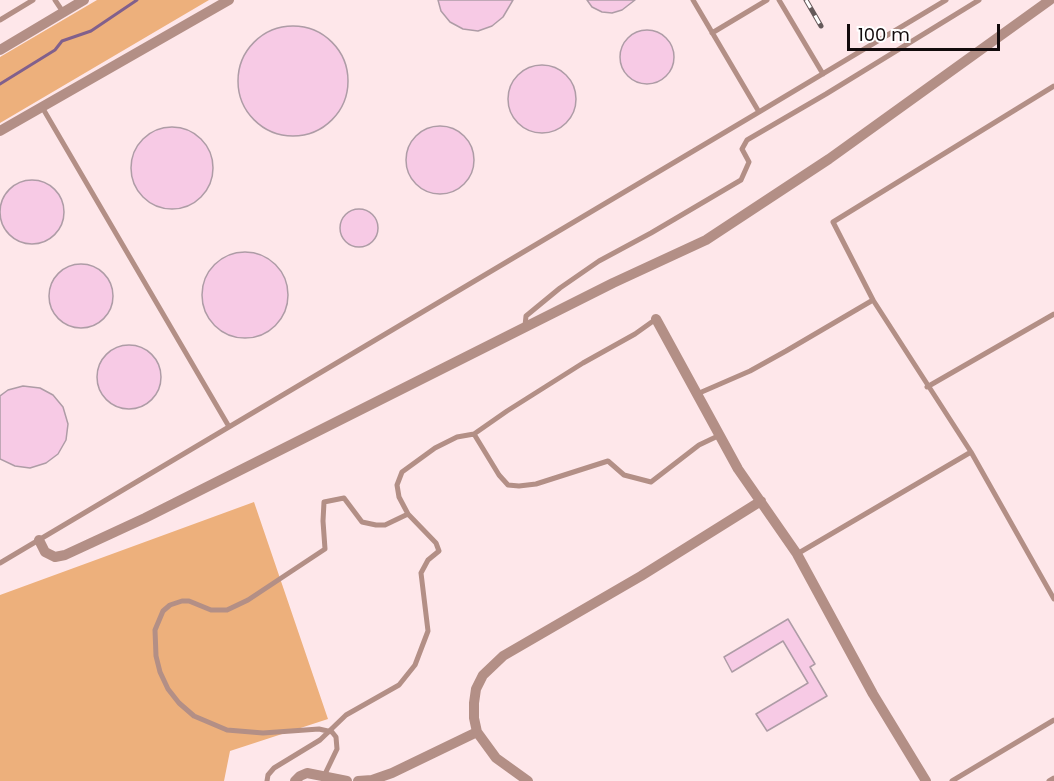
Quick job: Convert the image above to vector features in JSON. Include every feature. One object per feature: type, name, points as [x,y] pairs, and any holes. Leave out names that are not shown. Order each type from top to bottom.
[{"type":"street","points":[[0,50],[84,0]]},
{"type":"street","points":[[0,131],[229,0]]},
{"type":"street","points":[[39,540],[45,552],[55,557],[65,555],[145,518],[525,327],[706,240],[829,159],[1050,0]]},
{"type":"street","points":[[656,319],[738,469],[797,554],[873,694],[926,781]]},
{"type":"street","points":[[528,781],[495,758],[477,732],[474,703],[483,675],[492,665],[529,641],[641,576],[761,501]]},
{"type":"street","points":[[358,781],[382,779],[477,732]]},
{"type":"street","points":[[295,781],[307,773],[347,781]]},
{"type":"lane","points":[[0,20],[33,0]]},
{"type":"lane","points":[[55,0],[63,12]]},
{"type":"lane","points":[[693,0],[759,112]]},
{"type":"lane","points":[[712,33],[768,0]]},
{"type":"lane","points":[[779,0],[823,74]]},
{"type":"lane","points":[[0,563],[228,425],[946,0]]},
{"type":"lane","points":[[525,327],[526,316],[560,288],[599,261],[741,180],[749,162],[742,149],[747,140],[978,0]]},
{"type":"lane","points":[[1054,86],[833,222],[873,300],[971,453],[1054,599]]},
{"type":"lane","points":[[42,107],[228,425]]},
{"type":"lane","points":[[697,393],[768,361],[873,300]]},
{"type":"lane","points":[[927,387],[1054,314]]},
{"type":"lane","points":[[267,781],[268,775],[274,768],[320,740],[346,715],[399,685],[415,665],[428,631],[422,573],[428,560],[440,551],[436,543],[408,514],[399,497],[398,485],[402,472],[435,448],[457,437],[474,434],[507,411],[656,319]]},
{"type":"lane","points":[[474,434],[498,475],[508,485],[519,486],[536,484],[608,461],[624,475],[651,482],[699,445],[720,435]]},
{"type":"lane","points":[[797,554],[971,453]]},
{"type":"lane","points":[[324,776],[337,749],[336,737],[330,731],[309,729],[245,733],[227,730],[194,716],[179,703],[168,689],[160,672],[154,644],[158,620],[163,611],[176,602],[189,601],[211,610],[227,610],[325,549],[324,502],[344,498],[362,522],[376,525],[385,525],[408,514]]},
{"type":"lane","points":[[952,781],[1054,720]]},
{"type":"lane","points":[[1049,781],[1054,778]]},
{"type":"shaded area","points":[[97,0],[209,0],[0,123],[0,57]]},
{"type":"shaded area","points":[[254,502],[328,719],[230,751],[224,781],[0,781],[0,595]]},
{"type":"building","points":[[438,0],[513,0],[503,17],[492,26],[478,31],[463,29],[450,22],[441,11]]},
{"type":"building","points":[[587,0],[635,0],[622,10],[612,13],[602,12],[592,7]]},
{"type":"building","points":[[293,26],[314,30],[332,42],[344,60],[348,81],[344,102],[332,120],[314,132],[293,136],[272,132],[254,120],[242,102],[238,81],[242,60],[254,42],[272,30]]},
{"type":"building","points":[[642,30],[652,30],[662,34],[670,42],[674,57],[670,72],[662,80],[652,84],[642,84],[632,80],[624,72],[620,62],[620,52],[624,42],[632,34]]},
{"type":"building","points":[[535,65],[549,65],[561,70],[571,80],[576,99],[571,118],[561,128],[549,133],[535,133],[523,128],[513,118],[508,106],[508,92],[513,80],[523,70]]},
{"type":"building","points":[[433,126],[447,126],[459,131],[469,141],[474,160],[469,179],[459,189],[447,194],[433,194],[421,189],[411,179],[406,167],[406,153],[411,141],[421,131]]},
{"type":"building","points":[[172,127],[188,130],[201,139],[210,152],[213,168],[210,184],[201,197],[188,206],[172,209],[156,206],[143,197],[134,184],[131,168],[134,152],[143,139],[156,130]]},
{"type":"building","points":[[32,180],[50,185],[55,189],[59,194],[64,212],[59,230],[55,235],[50,239],[32,244],[14,239],[9,235],[5,230],[0,212],[5,194],[9,189],[14,185]]},
{"type":"building","points":[[359,209],[372,215],[378,228],[372,241],[359,247],[346,241],[340,228],[346,215]]},
{"type":"building","points":[[245,252],[269,259],[281,271],[288,295],[281,319],[269,331],[245,338],[221,331],[209,319],[202,295],[209,271],[221,259]]},
{"type":"building","points":[[81,264],[99,270],[107,278],[113,296],[107,314],[99,322],[81,328],[63,322],[55,314],[49,296],[55,278],[63,270]]},
{"type":"building","points":[[123,345],[135,345],[152,354],[159,365],[161,377],[159,389],[152,400],[135,409],[123,409],[111,404],[102,395],[97,383],[97,371],[102,359],[111,350]]},
{"type":"building","points":[[23,386],[40,388],[53,395],[63,407],[68,424],[66,440],[58,454],[46,463],[30,468],[15,466],[0,459],[0,396],[8,390]]},
{"type":"building","points":[[788,619],[815,664],[810,667],[827,696],[767,731],[756,714],[808,683],[783,641],[732,672],[724,657]]},
{"type":"waterway","points":[[0,84],[55,50],[62,41],[91,31],[137,0]]},
{"type":"railway","points":[[806,0],[821,26]]}]
